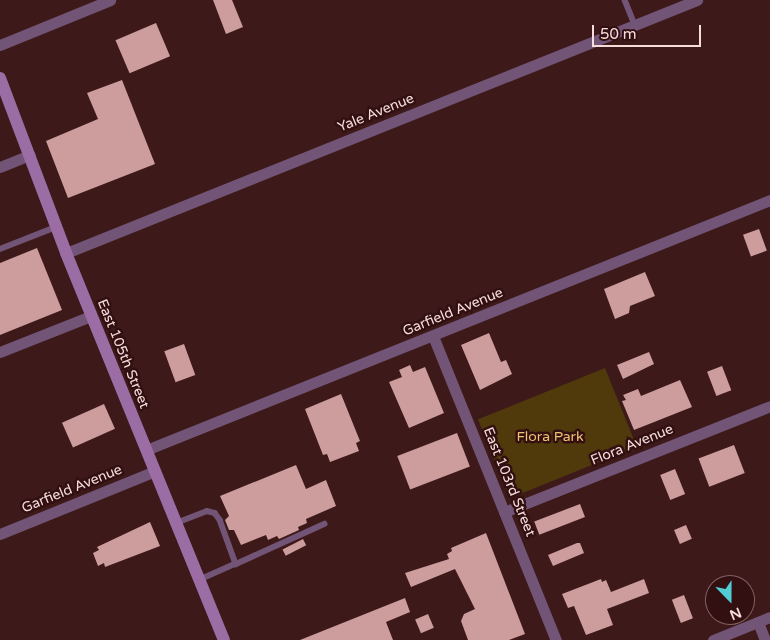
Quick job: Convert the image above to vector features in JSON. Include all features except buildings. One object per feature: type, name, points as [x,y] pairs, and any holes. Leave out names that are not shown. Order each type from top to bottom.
[{"type":"main road","name":"East 105th Street","points":[[0,78],[66,253],[200,580],[221,639]]},
{"type":"street","points":[[0,45],[110,0]]},
{"type":"street","name":"Yale Avenue","points":[[66,253],[697,0]]},
{"type":"street","points":[[0,167],[30,155]]},
{"type":"street","name":"Garfield Avenue","points":[[146,450],[770,200]]},
{"type":"street","points":[[0,352],[91,316]]},
{"type":"street","name":"East 103rd Street","points":[[433,336],[556,640]]},
{"type":"street","name":"Flora Avenue","points":[[504,512],[770,406]]},
{"type":"street","name":"Garfield Avenue","points":[[0,534],[155,472]]},
{"type":"street","points":[[712,640],[770,617]]},
{"type":"street","points":[[758,622],[765,640]]},
{"type":"lane","points":[[625,0],[635,25]]},
{"type":"lane","points":[[0,249],[56,227]]},
{"type":"lane","points":[[176,523],[208,511],[215,513],[236,564]]},
{"type":"lane","points":[[200,580],[324,524]]},
{"type":"green space","name":"Flora Park","points":[[605,368],[637,447],[510,498],[478,419]]}]
